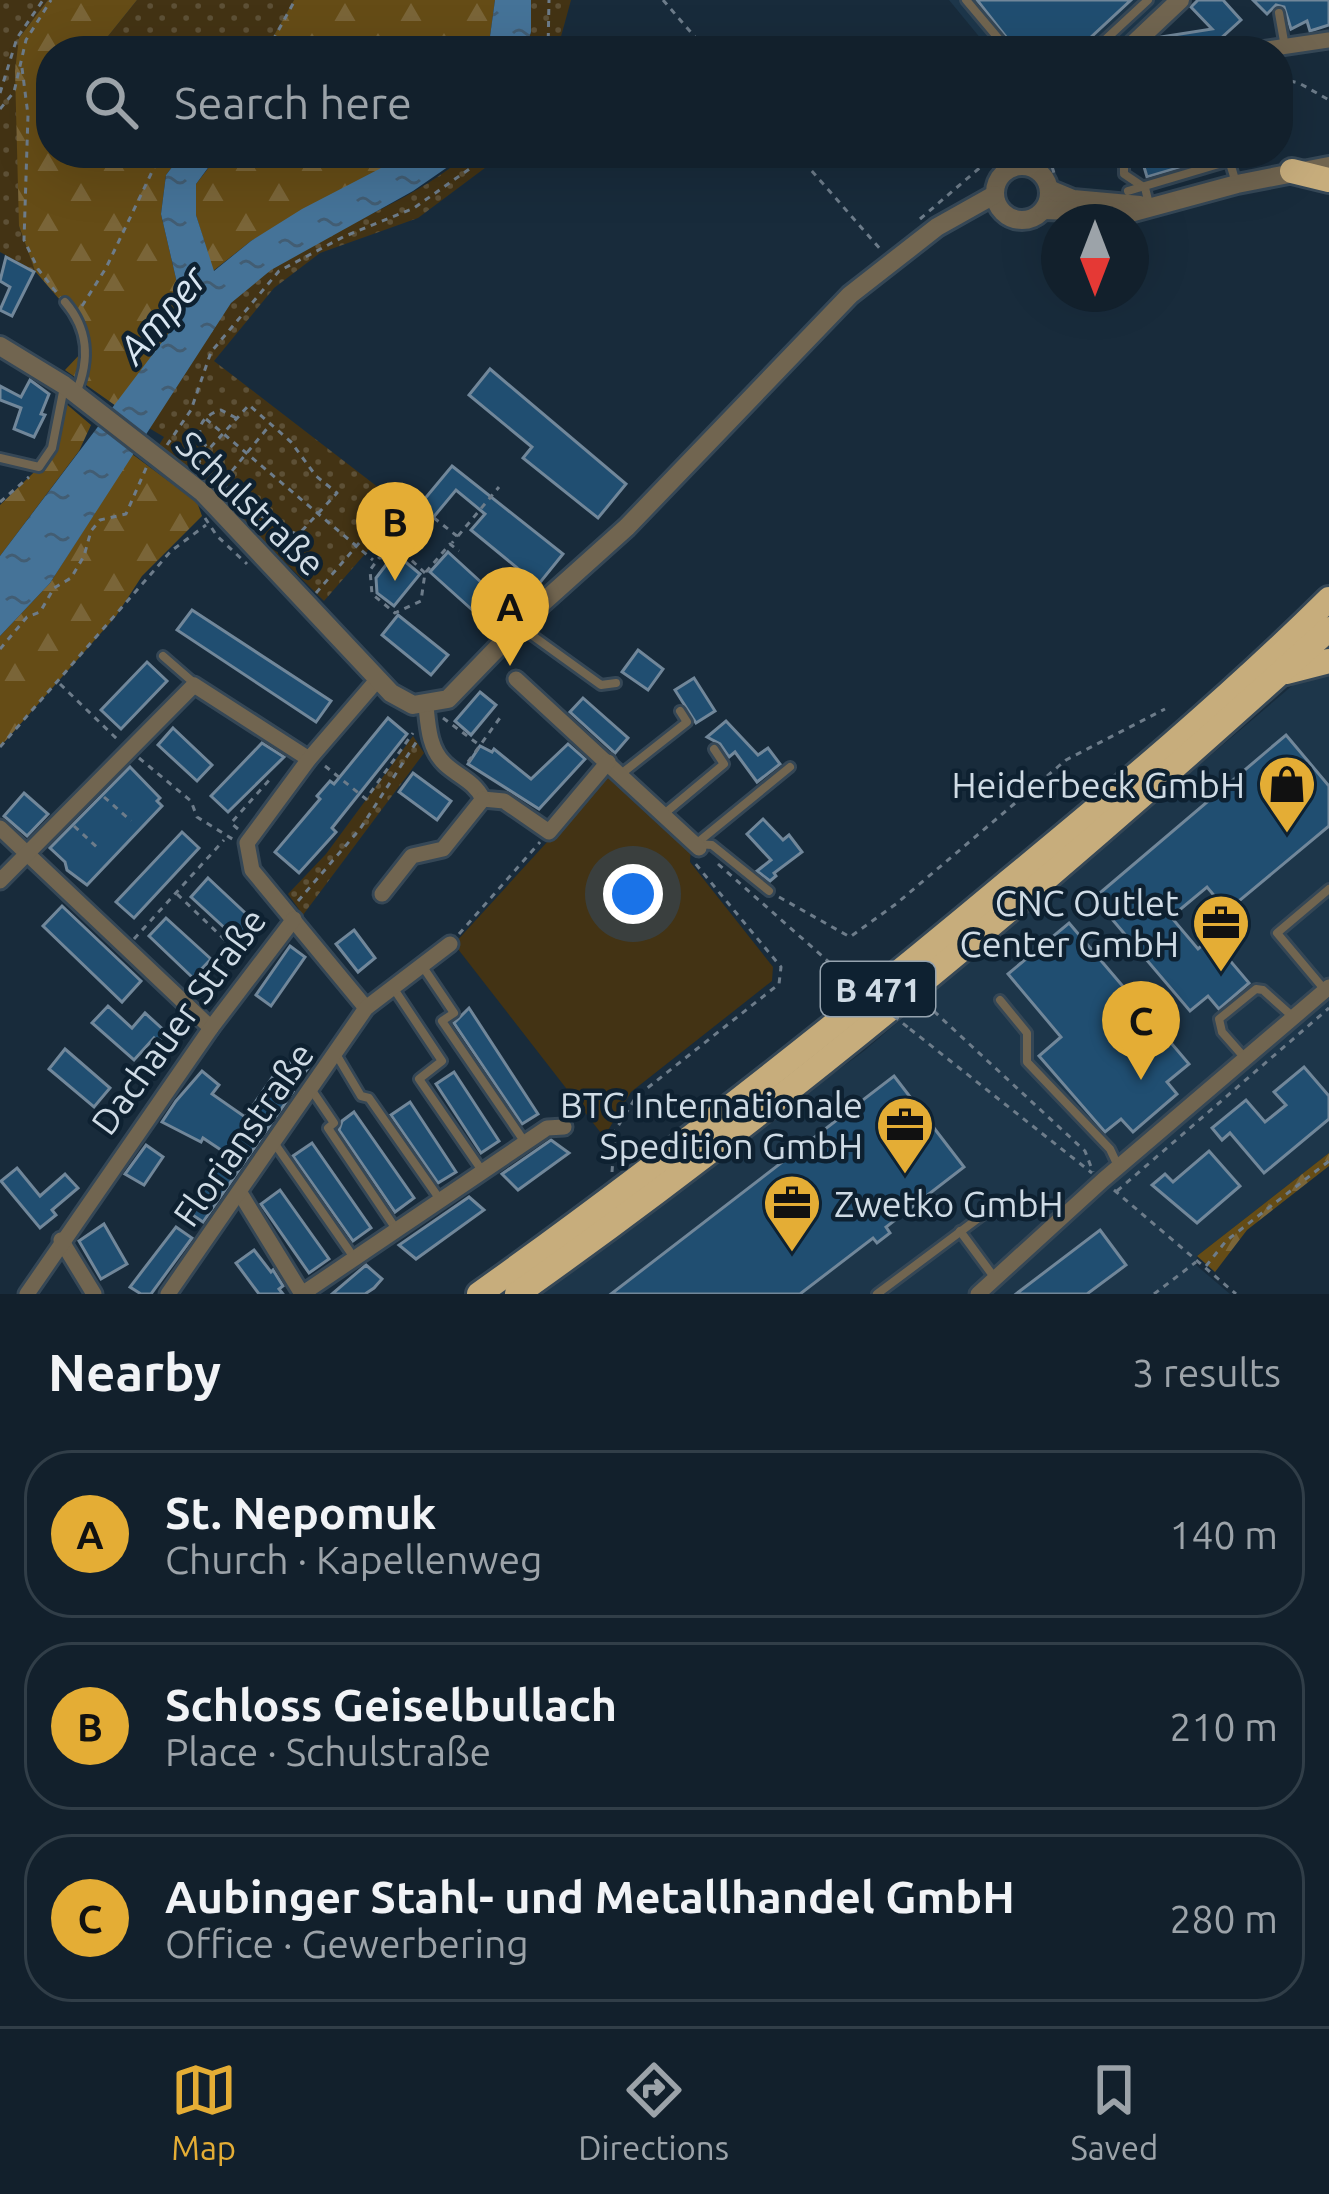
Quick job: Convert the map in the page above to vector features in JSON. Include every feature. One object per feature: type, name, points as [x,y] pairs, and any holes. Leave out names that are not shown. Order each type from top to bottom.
[{"type":"highway","points":[[1292,171],[1329,180]]},
{"type":"highway","name":"B 471","points":[[479,1294],[764,1081],[933,945],[1115,792],[1329,599]]},
{"type":"highway","name":"B 471","points":[[517,1294],[780,1099],[1112,822],[1329,628]]},
{"type":"highway","points":[[1278,675],[1329,661]]},
{"type":"street","points":[[1142,36],[1180,0]]},
{"type":"street","points":[[1293,46],[1329,40]]},
{"type":"street","points":[[1045,168],[1073,199],[1129,197],[1150,208],[1329,166]]},
{"type":"street","points":[[997,202],[1005,171],[1017,168]]},
{"type":"street","points":[[1040,168],[1044,204]]},
{"type":"street","points":[[483,799],[477,787],[437,754],[438,707],[518,625],[626,527],[850,295],[937,227],[997,202]]},
{"type":"street","points":[[997,202],[1021,220],[1041,211]]},
{"type":"street","name":"Schulstraße","points":[[0,346],[70,390],[203,493],[403,701],[438,707]]},
{"type":"street","points":[[516,679],[698,846]]},
{"type":"street","points":[[248,841],[310,757],[379,680]]},
{"type":"street","points":[[0,881],[194,685],[310,757]]},
{"type":"street","points":[[483,799],[504,801],[549,832],[614,768]]},
{"type":"street","points":[[382,894],[412,856],[443,849],[483,799]]},
{"type":"street","points":[[0,828],[211,1028]]},
{"type":"street","name":"Dachauer Straße","points":[[27,1294],[292,915],[252,870],[248,841]]},
{"type":"street","points":[[292,915],[366,1008]]},
{"type":"street","name":"Florianstraße","points":[[168,1294],[366,1008],[450,944]]},
{"type":"street","points":[[978,1294],[1327,989]]},
{"type":"street","points":[[240,1193],[302,1294],[547,1128],[564,1126]]},
{"type":"street","points":[[61,1240],[94,1294]]},
{"type":"lane","points":[[966,0],[997,36]]},
{"type":"lane","points":[[1109,36],[1148,0]]},
{"type":"lane","points":[[1279,13],[1283,36]]},
{"type":"lane","points":[[1125,168],[1129,197],[1212,168]]},
{"type":"lane","points":[[1232,168],[1237,184]]},
{"type":"lane","points":[[1124,174],[1145,188],[1150,208]]},
{"type":"lane","points":[[0,458],[39,467],[52,448],[70,390],[86,360],[85,337],[65,302]]},
{"type":"lane","points":[[518,625],[601,685],[616,683]]},
{"type":"lane","points":[[163,656],[193,679],[194,685]]},
{"type":"lane","points":[[614,768],[687,722],[680,711]]},
{"type":"lane","points":[[664,814],[724,764],[714,749]]},
{"type":"lane","points":[[698,846],[790,767]]},
{"type":"lane","points":[[698,846],[712,845],[769,891]]},
{"type":"lane","points":[[1327,989],[1276,933],[1329,889]]},
{"type":"lane","points":[[423,967],[454,1013],[442,1021],[525,1144]]},
{"type":"lane","points":[[393,987],[442,1061],[419,1079],[483,1172]]},
{"type":"lane","points":[[1245,1058],[1222,1032],[1219,1019],[1256,989],[1294,1017]]},
{"type":"lane","points":[[1000,1000],[1028,1034],[1027,1062],[1110,1149],[1118,1167]]},
{"type":"lane","points":[[336,1052],[361,1096],[369,1099],[441,1201]]},
{"type":"lane","points":[[311,1089],[334,1123],[328,1128],[397,1230]]},
{"type":"lane","points":[[274,1142],[355,1259]]},
{"type":"lane","points":[[877,1294],[996,1205]]},
{"type":"lane","points":[[960,1232],[994,1277]]},
{"type":"path","points":[[0,93],[17,38],[43,0]]},
{"type":"path","points":[[0,109],[14,92],[26,40],[51,0]]},
{"type":"path","points":[[275,36],[295,0]]},
{"type":"path","points":[[548,36],[549,0]]},
{"type":"path","points":[[663,0],[694,36]]},
{"type":"path","points":[[22,68],[28,115],[24,239],[38,269],[65,302]]},
{"type":"path","points":[[1293,82],[1329,100]]},
{"type":"path","points":[[76,315],[106,268],[154,168]]},
{"type":"path","points":[[0,649],[27,617],[40,612],[51,591],[71,578],[100,520],[126,514],[152,453],[177,436],[191,410],[211,352],[279,271],[414,208],[471,168]]},
{"type":"path","points":[[809,168],[892,261]]},
{"type":"path","points":[[916,223],[980,168]]},
{"type":"path","points":[[249,405],[337,494],[298,535],[260,516],[198,463],[236,418],[249,405]]},
{"type":"path","points":[[209,449],[199,434],[204,418],[221,410],[236,418]]},
{"type":"path","points":[[204,418],[375,561]]},
{"type":"path","points":[[222,483],[270,425]]},
{"type":"path","points":[[0,502],[39,467]]},
{"type":"path","points":[[425,573],[407,556],[375,561],[370,570],[372,594],[395,613],[421,601],[425,573],[499,487]]},
{"type":"path","points":[[315,595],[386,512]]},
{"type":"path","points":[[407,556],[414,549],[412,542],[434,518],[458,536]]},
{"type":"path","points":[[0,747],[170,550],[207,524]]},
{"type":"path","points":[[450,544],[459,551]]},
{"type":"path","points":[[59,682],[129,750],[191,801],[197,817],[226,838],[248,841]]},
{"type":"path","points":[[438,707],[480,746]]},
{"type":"path","points":[[769,891],[850,938],[1066,760],[1165,709]]},
{"type":"path","points":[[460,774],[502,715]]},
{"type":"path","points":[[310,757],[366,800],[418,728]]},
{"type":"path","points":[[292,915],[360,829],[416,745]]},
{"type":"path","points":[[248,841],[232,823],[272,777]]},
{"type":"path","points":[[94,787],[130,821]]},
{"type":"path","points":[[64,817],[100,850]]},
{"type":"path","points":[[450,944],[549,832]]},
{"type":"path","points":[[125,948],[226,838]]},
{"type":"path","points":[[601,1185],[612,1172],[615,1131],[636,1097],[779,984],[781,967],[692,860],[698,846],[847,978],[1104,1182],[1236,1294]]},
{"type":"path","points":[[176,893],[256,969]]},
{"type":"path","points":[[925,1003],[1085,1151],[1104,1182]]},
{"type":"path","points":[[1104,1182],[1329,1008]]},
{"type":"path","points":[[1205,1268],[1226,1241],[1329,1161]]},
{"type":"path","points":[[1154,1294],[1198,1261]]},
{"type":"shaded area","points":[[0,0],[48,0],[19,38],[19,226],[35,271],[0,252]]},
{"type":"shaded area","points":[[137,0],[294,0],[274,36],[108,36]]},
{"type":"shaded area","points":[[531,0],[571,0],[561,36],[530,36]]},
{"type":"shaded area","points":[[949,0],[1167,0],[1127,36],[979,36]]},
{"type":"shaded area","points":[[450,168],[485,168],[418,218],[320,253],[274,288],[214,361],[405,508],[324,601],[159,445],[164,437],[149,428],[208,332],[257,279],[285,259]]},
{"type":"shaded area","points":[[1329,675],[1329,1153],[1197,1256],[1196,1265],[1230,1294],[534,1294],[864,1051],[1300,679]]},
{"type":"shaded area","points":[[413,736],[424,753],[303,915],[288,894],[326,854]]},
{"type":"shaded area","points":[[611,772],[691,846],[690,862],[773,967],[772,981],[631,1092],[604,1137],[454,944]]},
{"type":"green space","points":[[48,0],[137,0],[108,36],[36,36],[36,168],[171,168],[166,175],[161,214],[184,313],[116,406],[65,370],[83,351],[82,334],[72,314],[35,271],[19,226],[15,71],[19,38]]},
{"type":"green space","points":[[294,0],[495,0],[490,36],[274,36]]},
{"type":"green space","points":[[208,168],[383,168],[251,241],[213,271],[196,215],[196,184]]},
{"type":"green space","points":[[64,402],[91,425],[79,451],[0,556],[0,505],[56,451]]},
{"type":"green space","points":[[132,454],[197,502],[202,516],[142,576],[116,616],[0,747],[0,636],[50,583]]},
{"type":"green space","points":[[1329,1153],[1329,1166],[1247,1230],[1215,1272],[1197,1256]]},
{"type":"water","points":[[495,0],[531,0],[530,36],[490,36]]},
{"type":"water","points":[[171,168],[208,168],[196,184],[196,215],[214,271],[302,209],[381,168],[446,168],[271,270],[231,303],[50,583],[0,636],[0,556],[184,313],[161,214],[166,175]]},
{"type":"building","points":[[977,0],[1131,0],[1092,36],[1005,36]]},
{"type":"building","points":[[1198,0],[1223,0],[1241,20],[1223,36],[1167,36],[1212,29],[1191,7]]},
{"type":"building","points":[[1253,0],[1329,0],[1329,25],[1310,31],[1307,21],[1291,29],[1284,7],[1276,5],[1267,14]]},
{"type":"building","points":[[1144,168],[1178,168],[1147,177]]},
{"type":"building","points":[[6,257],[34,272],[12,316],[0,310],[10,287],[0,281]]},
{"type":"building","points":[[490,369],[626,484],[598,518],[523,458],[532,447],[469,395]]},
{"type":"building","points":[[30,380],[49,394],[34,437],[14,429],[21,408],[0,400],[0,386],[21,397]]},
{"type":"building","points":[[452,466],[563,554],[538,585],[471,530],[485,514],[456,490],[422,531],[408,519]]},
{"type":"building","points":[[448,552],[507,606],[489,625],[430,572]]},
{"type":"building","points":[[402,559],[420,574],[394,606],[377,593],[376,578],[389,561]]},
{"type":"building","points":[[192,610],[331,701],[316,722],[177,630]]},
{"type":"building","points":[[398,615],[448,655],[431,675],[382,635]]},
{"type":"building","points":[[638,650],[663,669],[648,690],[622,672]]},
{"type":"building","points":[[147,662],[167,681],[121,729],[101,710]]},
{"type":"building","points":[[694,678],[715,711],[696,723],[675,690]]},
{"type":"building","points":[[480,692],[496,705],[471,735],[455,721]]},
{"type":"building","points":[[583,698],[628,738],[615,753],[570,712]]},
{"type":"building","points":[[388,718],[407,734],[332,828],[336,832],[299,873],[275,852],[320,799],[317,796],[330,781],[334,784]]},
{"type":"building","points":[[726,721],[758,755],[768,748],[780,764],[757,782],[735,752],[729,757],[707,737]]},
{"type":"building","points":[[173,728],[212,765],[197,781],[158,745]]},
{"type":"building","points":[[1286,735],[1329,786],[1329,826],[1227,911],[1207,887],[1171,917],[1198,949],[1211,938],[1249,983],[1219,1009],[1208,996],[1190,1011],[1094,898]]},
{"type":"building","points":[[262,743],[284,757],[228,812],[211,796]]},
{"type":"building","points":[[568,744],[585,759],[539,809],[468,764],[480,746],[494,749],[531,779]]},
{"type":"building","points":[[130,767],[162,806],[87,885],[50,848]]},
{"type":"building","points":[[413,773],[451,801],[437,820],[399,792]]},
{"type":"building","points":[[24,793],[48,814],[27,836],[4,816]]},
{"type":"building","points":[[763,819],[783,840],[789,835],[802,852],[770,881],[757,871],[771,860],[747,834]]},
{"type":"building","points":[[182,832],[199,848],[134,918],[116,902]]},
{"type":"building","points":[[208,878],[257,924],[240,942],[191,897]]},
{"type":"building","points":[[62,906],[141,981],[122,1002],[43,926]]},
{"type":"building","points":[[166,918],[211,959],[193,978],[149,936]]},
{"type":"building","points":[[1069,923],[1189,1064],[1167,1082],[1177,1094],[1133,1132],[1121,1119],[1105,1132],[1039,1056],[1061,1037],[1008,974]]},
{"type":"building","points":[[354,930],[375,958],[358,972],[336,944]]},
{"type":"building","points":[[290,946],[305,957],[271,1006],[256,995]]},
{"type":"building","points":[[108,1006],[132,1028],[145,1013],[167,1033],[158,1042],[154,1038],[134,1060],[92,1023]]},
{"type":"building","points":[[469,1008],[538,1114],[522,1124],[454,1023]]},
{"type":"building","points":[[65,1049],[110,1088],[94,1107],[49,1069]]},
{"type":"building","points":[[295,1056],[309,1067],[203,1222],[188,1212],[224,1152],[162,1122],[202,1071],[219,1085],[212,1094],[245,1117],[272,1078],[276,1081]]},
{"type":"building","points":[[1304,1067],[1329,1096],[1329,1119],[1264,1173],[1230,1133],[1222,1140],[1212,1128],[1246,1100],[1265,1122],[1286,1105],[1274,1092]]},
{"type":"building","points":[[454,1072],[499,1141],[481,1153],[436,1084]]},
{"type":"building","points":[[894,1076],[964,1167],[886,1227],[890,1233],[877,1243],[873,1238],[800,1294],[611,1294]]},
{"type":"building","points":[[410,1102],[456,1172],[438,1183],[391,1115]]},
{"type":"building","points":[[354,1112],[414,1198],[395,1212],[339,1130]]},
{"type":"building","points":[[551,1140],[569,1153],[518,1190],[502,1174]]},
{"type":"building","points":[[312,1143],[371,1228],[353,1241],[293,1156]]},
{"type":"building","points":[[146,1145],[163,1157],[144,1185],[125,1174]]},
{"type":"building","points":[[1209,1151],[1240,1186],[1197,1223],[1152,1185],[1165,1174],[1173,1182]]},
{"type":"building","points":[[17,1168],[40,1196],[65,1174],[78,1188],[52,1210],[56,1215],[40,1228],[1,1181]]},
{"type":"building","points":[[280,1190],[329,1259],[309,1273],[261,1204]]},
{"type":"building","points":[[469,1197],[484,1210],[416,1259],[399,1245]]},
{"type":"building","points":[[104,1224],[127,1264],[101,1279],[79,1241]]},
{"type":"building","points":[[176,1227],[192,1238],[151,1294],[130,1287]]},
{"type":"building","points":[[1100,1230],[1126,1265],[1087,1294],[1016,1294]]},
{"type":"building","points":[[254,1250],[273,1270],[283,1294],[259,1294],[236,1263]]},
{"type":"building","points":[[366,1265],[382,1279],[374,1288],[365,1294],[332,1294]]},
{"type":"place","name":"Schloss Geiselbullach","points":[[395,581]]},
{"type":"place","name":"St. Nepomuk","points":[[510,666]]},
{"type":"place","name":"Heiderbeck GmbH","points":[[1287,835]]},
{"type":"place","name":"CNC Outlet Center GmbH","points":[[1221,974]]},
{"type":"place","name":"Aubinger Stahl- und Metallhandel GmbH","points":[[1141,1080]]},
{"type":"place","name":"BTG Internationale Spedition GmbH","points":[[905,1176]]},
{"type":"place","name":"Zwetko GmbH","points":[[792,1254]]},
{"type":"water label","name":"Amper","points":[[162,314]]}]
